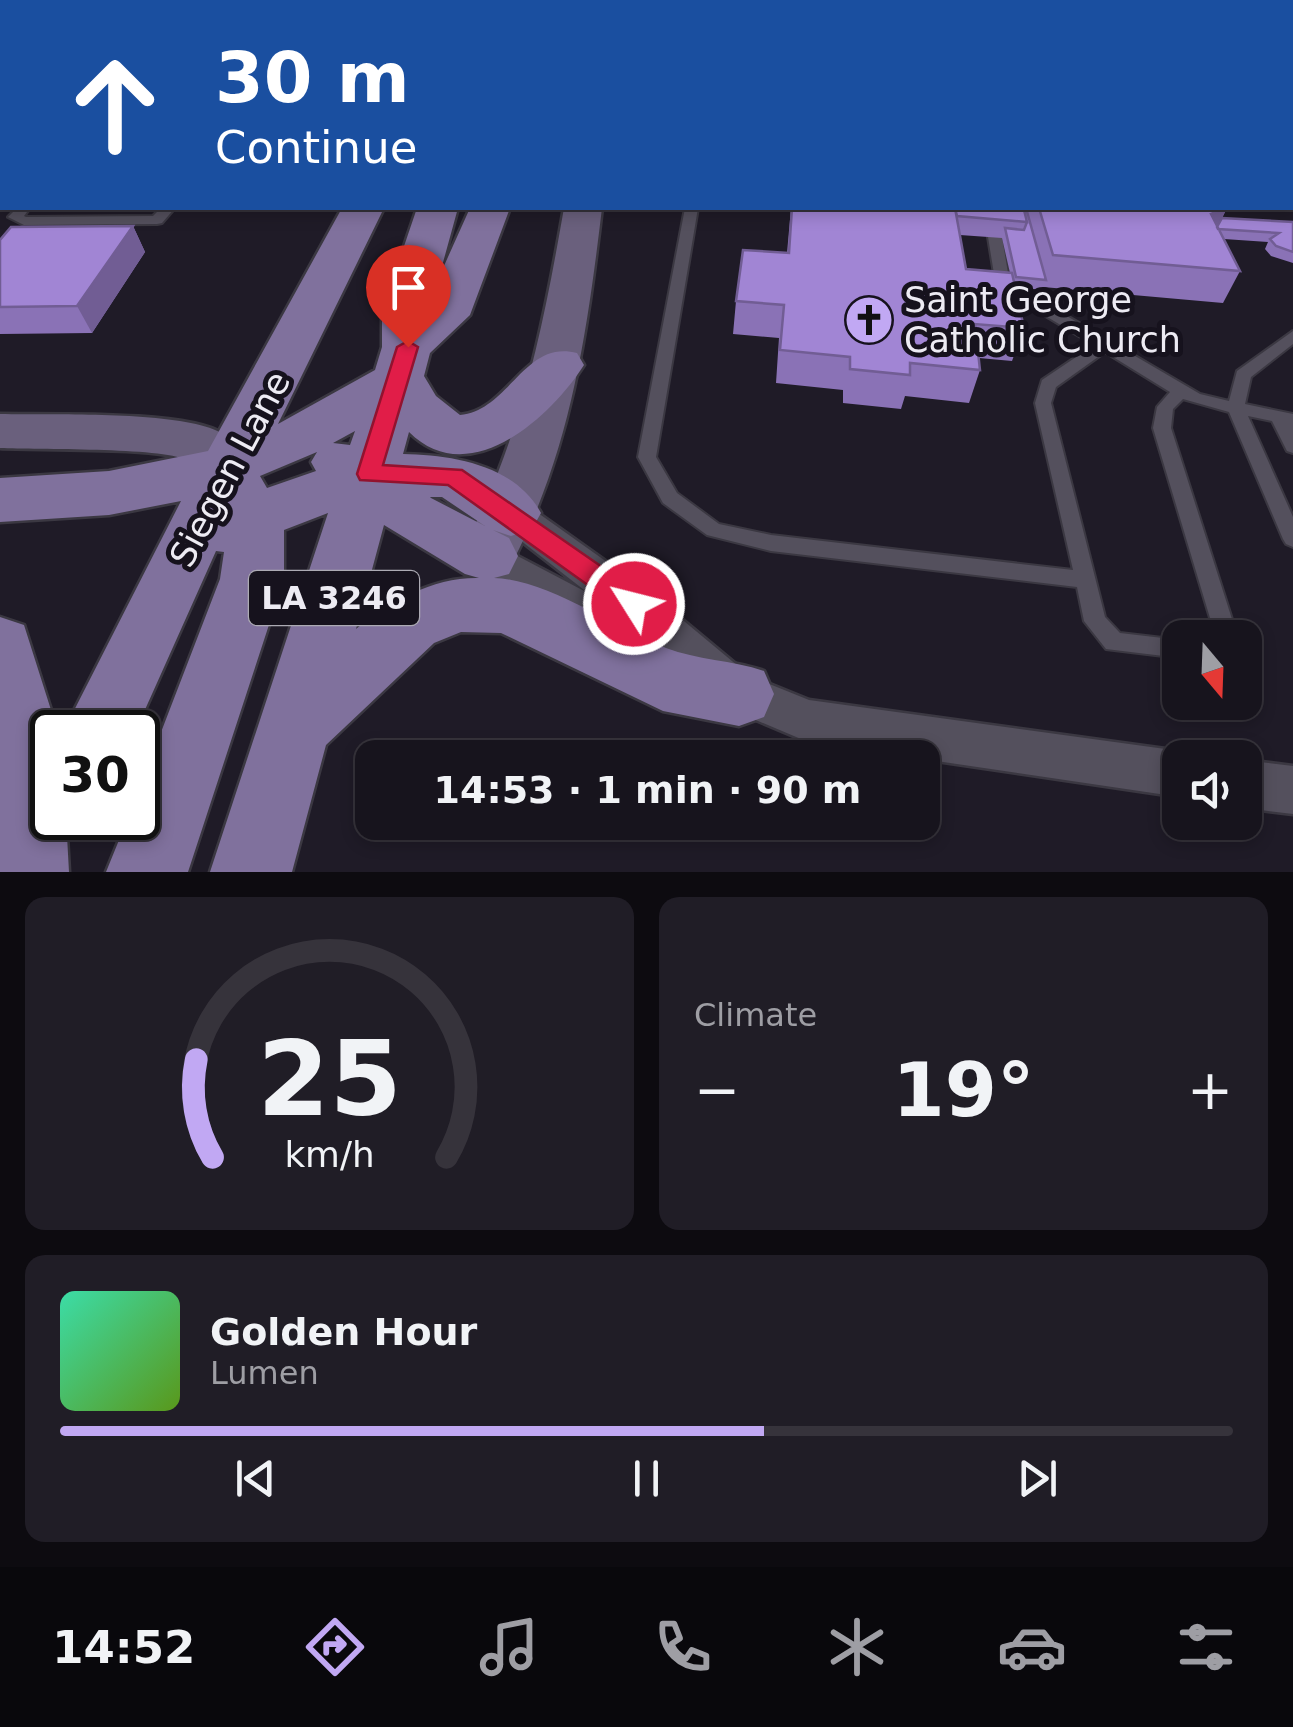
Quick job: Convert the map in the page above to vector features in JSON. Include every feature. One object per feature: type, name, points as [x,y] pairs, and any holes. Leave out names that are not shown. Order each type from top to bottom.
[{"type":"main road","name":"Siegen Lane","points":[[109,710],[190,540],[241,492],[280,374],[363,210]]},
{"type":"main road","name":"LA 3246","points":[[251,872],[403,362],[406,311],[436,210]]},
{"type":"main road","points":[[241,492],[403,362],[446,315],[489,210]]},
{"type":"main road","points":[[403,362],[420,416],[447,435],[463,436],[508,419],[560,365]]},
{"type":"main road","points":[[280,374],[286,406],[304,438],[334,460],[369,474],[410,514],[499,534]]},
{"type":"main road","points":[[0,500],[74,500],[135,492],[241,492],[369,474]]},
{"type":"main road","points":[[146,872],[252,579],[258,543],[241,492]]},
{"type":"main road","points":[[298,723],[411,623],[459,605],[508,606],[663,680],[739,694]]},
{"type":"main road","points":[[0,646],[25,747],[30,872]]},
{"type":"main road","points":[[30,872],[47,840]]},
{"type":"street","points":[[583,210],[560,365],[530,474],[499,534],[739,694],[808,721],[1162,771]]},
{"type":"street","points":[[0,432],[160,436],[203,445],[241,492]]},
{"type":"street","points":[[1262,786],[1293,790]]},
{"type":"lane","points":[[22,210],[15,217],[24,221],[158,220],[166,210]]},
{"type":"lane","points":[[690,210],[646,457],[670,498],[714,530],[770,544],[1086,580]]},
{"type":"lane","points":[[995,237],[1002,280],[1009,288],[1180,392],[1286,419],[1293,447]]},
{"type":"lane","points":[[1291,341],[1243,375],[1236,392],[1236,408],[1293,539]]},
{"type":"lane","points":[[1105,345],[1048,384],[1043,403],[1095,621],[1114,642],[1162,646]]},
{"type":"lane","points":[[1180,392],[1164,407],[1162,428],[1221,620]]},
{"type":"building","name":"Saint George Catholic Church","points":[[792,210],[955,210],[966,269],[1012,273],[1024,328],[975,324],[980,370],[910,363],[910,375],[850,369],[850,357],[780,350],[784,305],[736,301],[743,250],[789,253]]},
{"type":"building","points":[[956,210],[1024,210],[1027,222],[957,216]]},
{"type":"building","points":[[1024,210],[1046,280],[1016,277],[1005,228],[1024,230]]},
{"type":"building","points":[[1040,210],[1221,210],[1211,214],[1240,271],[1053,255]]},
{"type":"building","points":[[1222,218],[1293,222],[1293,252],[1276,246],[1270,239],[1279,233],[1218,229]]},
{"type":"building","points":[[133,226],[77,306],[0,307],[0,240],[11,227]]},
{"type":"place","name":"Saint George Catholic Church","points":[[869,320]]},
{"type":"route","points":[[408,347],[369,474],[453,476],[511,513],[634,604]]}]
